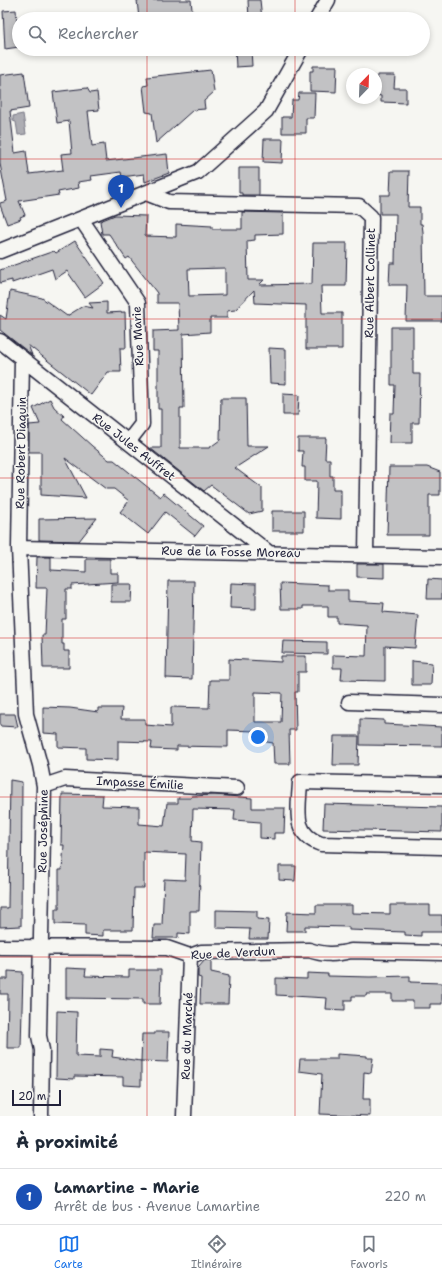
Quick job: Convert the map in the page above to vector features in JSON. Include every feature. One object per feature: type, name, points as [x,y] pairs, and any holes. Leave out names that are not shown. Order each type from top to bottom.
[{"type":"street","points":[[321,12],[328,0]]},
{"type":"street","points":[[0,251],[198,172],[266,111],[297,56]]},
{"type":"street","name":"Rue Albert Collinet","points":[[146,193],[169,202],[359,206],[371,218],[366,555]]},
{"type":"street","name":"Rue Marie","points":[[81,219],[138,303],[142,424],[128,442]]},
{"type":"street","name":"Rue Jules Auffret","points":[[0,341],[268,553]]},
{"type":"street","name":"Rue Robert Diaquin","points":[[19,548],[22,358]]},
{"type":"street","name":"Rue de la Fosse Moreau","points":[[19,548],[442,557]]},
{"type":"street","name":"Rue Joséphine","points":[[19,548],[26,714],[40,765],[44,786],[42,948],[39,1036],[42,1050],[41,1116]]},
{"type":"street","points":[[349,702],[442,705]]},
{"type":"street","name":"Impasse Émilie","points":[[44,786],[65,779],[237,788]]},
{"type":"street","points":[[442,785],[300,782],[299,824],[302,832],[307,838],[321,844],[442,847]]},
{"type":"street","name":"Rue de Verdun","points":[[0,947],[167,948],[190,956],[201,952],[301,950],[337,955],[351,951],[442,953]]},
{"type":"street","name":"Rue du Marché","points":[[184,1116],[190,956]]},
{"type":"shaded area","points":[[23,114],[26,134],[18,135],[16,122],[13,121],[13,116]]},
{"type":"building","points":[[137,0],[191,0],[192,12],[138,12]]},
{"type":"building","points":[[248,0],[260,0],[261,12],[249,12]]},
{"type":"building","points":[[16,10],[16,12],[12,12],[12,48],[5,49],[3,11]]},
{"type":"building","points":[[235,56],[251,56],[252,66],[236,67]]},
{"type":"building","points":[[313,66],[337,66],[336,92],[310,91],[310,71],[313,71]]},
{"type":"building","points":[[211,70],[214,92],[204,101],[205,109],[193,110],[156,143],[152,113],[146,112],[143,86],[148,85],[147,77]]},
{"type":"building","points":[[24,72],[29,108],[10,111],[15,153],[26,151],[29,174],[63,170],[61,154],[72,153],[69,121],[57,123],[53,92],[87,88],[90,93],[97,92],[99,110],[88,111],[92,146],[104,144],[106,161],[167,154],[169,173],[145,182],[144,174],[122,177],[121,172],[91,176],[92,180],[78,182],[79,188],[58,192],[59,195],[19,201],[25,215],[20,217],[21,219],[7,224],[0,205],[0,203],[7,201],[0,164],[0,75]]},
{"type":"building","points":[[382,75],[395,75],[394,88],[406,88],[406,103],[382,102]]},
{"type":"building","points":[[299,93],[315,93],[314,118],[306,118],[306,133],[282,133],[282,117],[291,117],[292,100],[298,100]]},
{"type":"building","points":[[264,139],[283,139],[282,163],[263,162]]},
{"type":"building","points":[[239,168],[259,168],[259,195],[242,195],[242,193],[239,193]]},
{"type":"building","points":[[391,171],[409,171],[408,207],[420,207],[420,224],[422,224],[423,232],[424,296],[442,296],[442,321],[406,321],[407,285],[389,285],[390,263],[395,263],[396,214],[380,214],[380,195],[390,195]]},
{"type":"building","points":[[242,212],[283,213],[283,234],[255,235],[255,240],[247,241],[248,280],[264,280],[259,285],[312,284],[313,243],[347,243],[346,286],[321,286],[322,313],[342,313],[342,349],[306,349],[306,305],[255,303],[254,290],[235,310],[227,311],[227,318],[210,318],[210,332],[183,334],[184,408],[180,408],[180,448],[209,448],[220,440],[221,398],[246,398],[247,446],[269,446],[235,468],[262,488],[262,511],[249,514],[211,485],[204,491],[150,448],[161,448],[161,409],[158,409],[158,351],[153,351],[153,331],[179,330],[178,303],[157,303],[157,293],[129,257],[126,259],[109,234],[102,234],[100,221],[115,215],[146,216],[145,236],[176,237],[176,224],[212,226],[212,229],[242,229]],"holes":[[[225,268],[225,295],[189,296],[188,269]]]},
{"type":"building","points":[[75,241],[104,283],[85,297],[67,271],[55,279],[52,269],[12,283],[12,280],[0,283],[0,270],[54,251],[56,253]]},
{"type":"building","points":[[10,291],[42,298],[67,316],[83,306],[93,308],[89,303],[107,302],[107,313],[125,312],[126,348],[120,348],[121,372],[108,372],[91,395],[28,345],[32,355],[0,330],[0,315],[6,319]]},
{"type":"building","points":[[391,327],[413,327],[413,374],[420,374],[419,423],[412,423],[412,443],[389,443],[390,413],[394,413],[395,385],[391,385]]},
{"type":"building","points":[[269,348],[286,349],[286,384],[270,383]]},
{"type":"building","points":[[283,394],[299,395],[298,415],[283,415]]},
{"type":"building","points":[[50,399],[54,407],[64,416],[62,419],[92,446],[109,460],[114,460],[160,497],[163,493],[203,526],[195,536],[165,512],[148,534],[120,512],[129,501],[114,489],[106,489],[65,458],[86,498],[41,495],[41,452],[29,452],[29,425],[40,424],[33,408]]},
{"type":"building","points":[[298,438],[326,438],[325,459],[330,459],[330,476],[333,476],[333,489],[341,489],[341,519],[316,518],[317,481],[305,481],[305,467],[302,467],[303,451],[298,451]]},
{"type":"building","points":[[389,467],[427,467],[440,472],[440,495],[429,495],[429,535],[387,535]]},
{"type":"building","points":[[272,511],[304,511],[304,531],[272,531]]},
{"type":"building","points":[[97,518],[79,541],[39,540],[39,519]]},
{"type":"building","points":[[37,557],[51,557],[51,570],[86,572],[86,559],[110,559],[110,573],[118,573],[118,582],[72,585],[72,589],[66,589],[66,619],[62,619],[62,644],[64,644],[64,651],[69,651],[69,668],[43,668],[42,635],[45,635],[47,588],[36,588]]},
{"type":"building","points":[[357,564],[384,564],[384,578],[357,577]]},
{"type":"building","points":[[428,579],[442,580],[442,599],[427,599]]},
{"type":"building","points":[[168,581],[194,581],[192,679],[166,678]]},
{"type":"building","points":[[231,583],[256,584],[256,609],[230,608]]},
{"type":"building","points":[[280,583],[328,585],[328,590],[348,590],[348,601],[384,603],[383,612],[418,615],[415,648],[385,646],[385,681],[341,680],[342,668],[333,668],[333,655],[366,656],[367,625],[337,623],[337,617],[328,617],[328,606],[303,606],[303,609],[281,609]]},
{"type":"building","points":[[111,584],[132,584],[131,602],[111,602]]},
{"type":"building","points":[[283,641],[327,642],[327,654],[282,653]]},
{"type":"building","points":[[281,656],[306,656],[306,672],[298,672],[298,692],[295,692],[296,730],[289,730],[290,764],[274,764],[273,743],[255,740],[255,731],[228,730],[228,747],[177,746],[177,750],[151,749],[152,742],[118,741],[118,760],[86,759],[86,748],[58,747],[58,734],[43,733],[43,707],[70,708],[98,712],[98,708],[122,708],[121,719],[145,719],[145,725],[171,727],[171,707],[209,708],[210,680],[229,680],[229,659],[281,662]],"holes":[[[255,692],[282,693],[281,722],[255,722]]]},
{"type":"building","points":[[412,661],[432,663],[431,685],[412,685]]},
{"type":"building","points":[[0,714],[15,714],[18,727],[0,726]]},
{"type":"building","points":[[360,719],[384,720],[384,724],[442,727],[442,746],[360,745]]},
{"type":"building","points":[[334,736],[359,736],[358,765],[333,765]]},
{"type":"building","points":[[10,780],[22,782],[21,926],[0,927],[0,908],[8,908]]},
{"type":"building","points":[[62,794],[103,795],[102,806],[139,807],[139,824],[164,826],[167,803],[178,803],[178,798],[215,795],[252,798],[252,808],[285,808],[284,833],[274,833],[274,839],[260,838],[260,822],[234,820],[235,810],[193,809],[192,841],[201,842],[199,911],[190,911],[190,934],[178,933],[178,938],[153,938],[154,925],[162,925],[164,879],[185,880],[186,854],[144,852],[144,888],[134,888],[133,930],[103,930],[103,936],[85,935],[85,925],[55,924],[55,909],[59,909],[59,870],[62,870],[64,845],[61,845]]},
{"type":"building","points":[[324,804],[442,807],[442,832],[323,829]]},
{"type":"building","points":[[279,866],[296,866],[295,881],[279,880]]},
{"type":"building","points":[[316,905],[352,905],[352,913],[390,914],[390,905],[430,905],[430,915],[442,915],[442,932],[421,932],[421,936],[405,935],[405,932],[349,930],[349,927],[305,926],[305,931],[286,931],[287,912],[316,913]]},
{"type":"building","points":[[216,910],[257,911],[257,919],[269,920],[268,939],[249,939],[250,929],[216,928]]},
{"type":"building","points":[[205,960],[211,960],[211,972],[229,976],[228,1004],[200,1004],[201,978],[198,977],[198,968]]},
{"type":"building","points":[[66,968],[86,969],[85,976],[129,977],[129,970],[161,970],[160,1004],[143,1004],[143,999],[66,998]]},
{"type":"building","points":[[8,971],[23,972],[21,1048],[7,1048],[8,994],[0,994],[0,979],[8,979]]},
{"type":"building","points":[[307,973],[328,974],[328,976],[410,976],[410,982],[442,983],[442,1004],[430,1004],[430,1008],[413,1008],[413,1001],[392,1001],[392,994],[367,994],[366,996],[352,996],[352,1000],[345,1000],[345,1010],[326,1009],[327,998],[276,995],[276,978],[307,979]]},
{"type":"building","points":[[57,1011],[77,1012],[76,1056],[100,1057],[100,1049],[113,1050],[112,1057],[141,1061],[141,1086],[123,1085],[123,1077],[74,1076],[74,1079],[56,1078]]},
{"type":"building","points":[[155,1032],[169,1032],[168,1062],[141,1061],[142,1034],[155,1034]]},
{"type":"building","points":[[337,1054],[367,1056],[367,1058],[373,1058],[371,1073],[364,1072],[363,1099],[370,1099],[370,1116],[320,1114],[322,1074],[299,1071],[300,1059],[337,1059]]},
{"type":"place","name":"Lamartine - Marie","points":[[121,208]]}]
